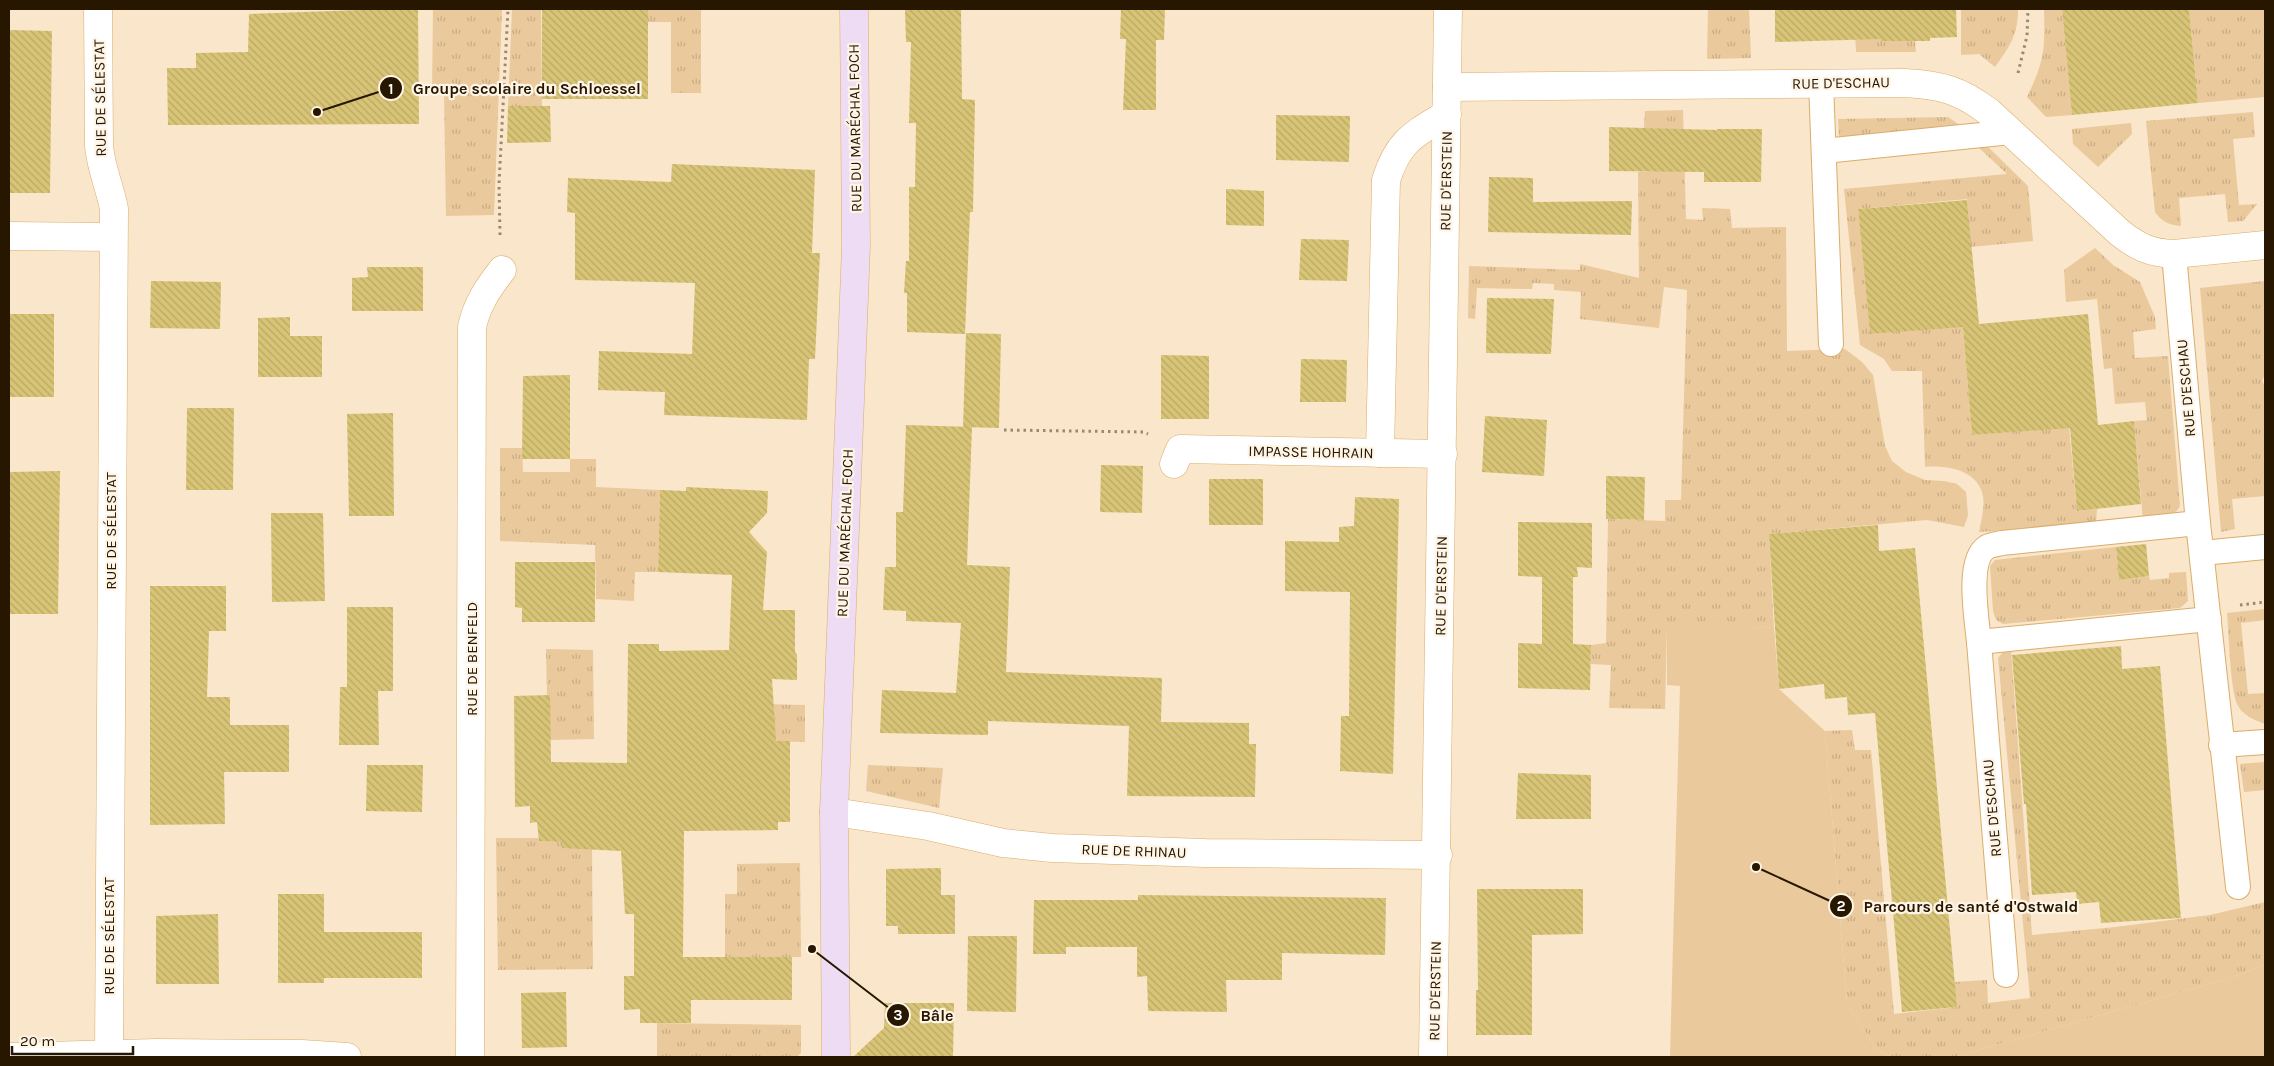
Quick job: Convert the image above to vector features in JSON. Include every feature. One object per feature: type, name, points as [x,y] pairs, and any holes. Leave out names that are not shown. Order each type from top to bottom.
[{"type":"street","name":"RUE DE SÉLESTAT","points":[[98,9],[99,146],[101,164],[111,191],[114,209],[112,237],[109,1055]]},
{"type":"street","name":"RUE DU MARÉCHAL FOCH","points":[[836,1057],[834,812],[856,246],[854,9]]},
{"type":"street","name":"RUE D'ERSTEIN","points":[[1434,1057],[1448,9]]},
{"type":"street","name":"RUE D'ESCHAU","points":[[1447,87],[1905,82],[1930,84],[1954,90],[1970,98],[1989,112],[2120,233],[2138,247],[2159,253],[2174,254],[2265,245]]},
{"type":"street","name":"RUE D'ERSTEIN","points":[[1380,453],[1386,180],[1398,149],[1412,136],[1447,114]]},
{"type":"street","points":[[9,236],[112,237]]},
{"type":"street","name":"RUE DE BENFELD","points":[[470,1057],[472,327],[476,309],[482,297],[502,270]]},
{"type":"street","name":"IMPASSE HOHRAIN","points":[[1177,457],[1380,453],[1443,454]]},
{"type":"street","name":"RUE DE RHINAU","points":[[834,812],[928,826],[1003,843],[1052,848],[1205,853],[1438,855]]},
{"type":"street","points":[[9,1057],[283,1054],[347,1057]]},
{"type":"lane","points":[[1821,83],[1832,344]]},
{"type":"lane","points":[[1824,151],[2011,132]]},
{"type":"lane","name":"RUE D'ESCHAU","points":[[2174,254],[2198,522],[2238,887]]},
{"type":"lane","name":"RUE D'ESCHAU","points":[[2006,975],[1979,642],[1975,570],[1979,556],[1987,548],[2002,543],[2198,522]]},
{"type":"lane","points":[[2202,553],[2265,547]]},
{"type":"lane","points":[[1979,642],[2209,619]]},
{"type":"lane","points":[[2221,745],[2265,742]]},
{"type":"path","points":[[502,270],[499,184],[508,9]]},
{"type":"path","points":[[2018,73],[2028,36],[2028,9]]},
{"type":"path","points":[[1004,430],[1143,432],[1177,457]]},
{"type":"green space","points":[[433,9],[502,9],[494,215],[446,216],[444,93],[432,93]]},
{"type":"green space","points":[[512,9],[541,9],[542,106],[508,106]]},
{"type":"green space","points":[[648,9],[701,9],[701,93],[671,93],[671,22],[634,22],[648,12]]},
{"type":"green space","points":[[1708,9],[1749,9],[1751,58],[1707,59]]},
{"type":"green space","points":[[1854,9],[1880,9],[1881,41],[1915,41],[1916,52],[1856,52]]},
{"type":"green space","points":[[1961,9],[2018,9],[2015,33],[2005,53],[1995,67],[1979,54],[1961,55]]},
{"type":"green space","points":[[2044,9],[2062,9],[2072,115],[2046,117],[2027,97],[2043,54]]},
{"type":"green space","points":[[2189,9],[2265,9],[2265,97],[2198,103]]},
{"type":"green space","points":[[1683,110],[1686,219],[1703,220],[1702,208],[1730,209],[1732,228],[1786,227],[1787,351],[1845,349],[1862,362],[1873,375],[1885,446],[1892,461],[1906,472],[1925,480],[1957,484],[1966,492],[1968,515],[1964,527],[1927,520],[1769,534],[1774,628],[1667,625],[1665,709],[1609,708],[1611,665],[1591,664],[1591,645],[1606,643],[1608,519],[1665,521],[1665,500],[1681,500],[1687,290],[1664,287],[1659,328],[1580,319],[1581,292],[1554,290],[1554,284],[1533,283],[1532,289],[1477,288],[1475,319],[1468,318],[1469,266],[1580,270],[1580,264],[1639,278],[1638,172],[1662,171],[1663,129],[1644,128],[1645,111]]},
{"type":"green space","points":[[2253,112],[2255,137],[2233,139],[2239,205],[2257,204],[2243,221],[2228,222],[2225,194],[2179,198],[2181,226],[2163,221],[2155,212],[2146,121]]},
{"type":"green space","points":[[1948,117],[1967,130],[1839,138],[1838,119]]},
{"type":"green space","points":[[2131,123],[2132,134],[2098,167],[2073,144],[2072,129]]},
{"type":"green space","points":[[1984,143],[2028,186],[2033,241],[1971,247],[1967,199],[1858,209],[1870,334],[1963,326],[1972,435],[2069,427],[2077,511],[2097,509],[2096,524],[1979,532],[1983,496],[1975,480],[1952,468],[1925,467],[1922,371],[1892,371],[1884,359],[1860,345],[1844,189],[2007,174],[1977,146]]},
{"type":"green space","points":[[2095,248],[2113,265],[2140,282],[2155,317],[2156,329],[2133,332],[2135,358],[2168,356],[2180,506],[2169,517],[2143,520],[2134,421],[2147,420],[2145,402],[2115,404],[2112,368],[2104,369],[2097,299],[2066,302],[2064,270]]},
{"type":"green space","points":[[2265,281],[2265,374],[2262,381],[2265,386],[2265,496],[2232,499],[2235,529],[2221,532],[2200,288]]},
{"type":"green space","points":[[500,448],[522,448],[523,472],[570,472],[570,459],[596,459],[596,487],[660,490],[658,572],[635,572],[634,601],[596,599],[595,545],[500,541]]},
{"type":"green space","points":[[2116,547],[2119,580],[2149,576],[2150,580],[2169,578],[2169,573],[2186,572],[2188,601],[2180,608],[2003,624],[1996,620],[1993,611],[1990,566],[1995,560]]},
{"type":"green space","points":[[2265,609],[2265,620],[2241,623],[2248,694],[2265,693],[2265,724],[2245,714],[2237,704],[2231,673],[2227,613]]},
{"type":"green space","points":[[1667,624],[1774,628],[1779,689],[1825,731],[1847,1003],[1876,1049],[1892,1057],[1670,1057],[1680,686],[1667,685]]},
{"type":"green space","points":[[546,649],[593,650],[594,739],[550,740]]},
{"type":"green space","points":[[2011,650],[2032,935],[2210,915],[2265,902],[2265,965],[2233,977],[1954,1057],[1892,1057],[1876,1049],[1847,1003],[1825,731],[1852,730],[1855,750],[1871,750],[1894,1014],[1957,1007],[1954,982],[1987,980],[1988,1003],[2030,998],[1998,658],[2004,651]]},
{"type":"green space","points":[[708,703],[805,705],[805,742],[756,741]]},
{"type":"green space","points":[[2265,762],[2265,790],[2244,792],[2240,764]]},
{"type":"green space","points":[[868,765],[943,768],[939,808],[866,791]]},
{"type":"green space","points":[[496,838],[538,838],[539,841],[562,842],[562,848],[592,846],[593,969],[498,970]]},
{"type":"green space","points":[[800,863],[801,957],[725,957],[725,894],[737,894],[737,864]]},
{"type":"green space","points":[[2265,965],[2265,1057],[1954,1057],[2233,977]]},
{"type":"green space","points":[[657,1023],[801,1025],[801,1053],[797,1057],[657,1057]]},
{"type":"building","points":[[418,9],[419,124],[168,125],[167,68],[196,68],[196,53],[248,52],[249,14]]},
{"type":"building","points":[[542,9],[648,9],[648,99],[542,99]]},
{"type":"building","points":[[905,9],[961,9],[962,99],[975,100],[973,212],[970,212],[965,334],[907,332],[907,293],[904,293],[906,261],[909,261],[909,187],[915,187],[916,123],[909,123],[911,42],[906,42]]},
{"type":"building","points":[[1121,9],[1165,9],[1164,40],[1156,40],[1156,110],[1123,110],[1126,39],[1120,39]]},
{"type":"building","points":[[1775,9],[1956,9],[1957,37],[1930,38],[1930,41],[1881,41],[1881,39],[1775,42]]},
{"type":"building","points":[[2062,9],[2189,9],[2198,103],[2072,115]]},
{"type":"building","points":[[9,30],[52,31],[50,193],[9,193]]},
{"type":"building","points":[[508,106],[550,106],[551,142],[507,143]]},
{"type":"building","points":[[1276,115],[1350,116],[1349,162],[1276,160]]},
{"type":"building","points":[[1609,127],[1717,130],[1762,129],[1761,182],[1704,182],[1704,172],[1609,171]]},
{"type":"building","points":[[672,164],[815,170],[812,253],[820,253],[815,359],[809,359],[807,420],[664,415],[665,392],[598,390],[599,351],[692,354],[695,283],[575,280],[575,213],[567,212],[568,178],[671,182]]},
{"type":"building","points":[[1489,177],[1533,178],[1533,202],[1632,201],[1631,235],[1488,232]]},
{"type":"building","points":[[1226,189],[1264,191],[1264,226],[1226,225]]},
{"type":"building","points":[[1967,200],[1979,324],[2088,314],[2098,425],[2134,421],[2141,504],[2077,511],[2070,428],[1972,435],[1963,327],[1870,334],[1858,209]]},
{"type":"building","points":[[1301,239],[1349,240],[1347,281],[1299,280]]},
{"type":"building","points":[[367,267],[423,267],[423,311],[352,311],[352,278],[368,277]]},
{"type":"building","points":[[151,281],[221,282],[220,329],[150,328]]},
{"type":"building","points":[[1487,298],[1554,299],[1551,354],[1486,353]]},
{"type":"building","points":[[9,314],[54,314],[54,397],[9,397]]},
{"type":"building","points":[[290,317],[290,336],[322,336],[322,377],[258,377],[258,318]]},
{"type":"building","points":[[966,333],[1001,334],[999,428],[963,427]]},
{"type":"building","points":[[1161,355],[1209,356],[1209,419],[1161,419]]},
{"type":"building","points":[[1301,359],[1347,360],[1346,402],[1300,402]]},
{"type":"building","points":[[570,375],[570,459],[522,459],[523,376]]},
{"type":"building","points":[[187,408],[234,408],[233,490],[186,490]]},
{"type":"building","points":[[393,413],[394,516],[349,516],[347,414]]},
{"type":"building","points":[[1485,416],[1547,420],[1544,476],[1482,472]]},
{"type":"building","points":[[906,425],[972,427],[967,565],[1010,567],[1006,672],[1162,678],[1161,722],[1249,723],[1249,744],[1256,744],[1255,797],[1127,796],[1129,726],[988,721],[988,735],[880,733],[882,690],[956,693],[961,623],[906,621],[906,611],[883,610],[885,567],[896,567],[896,512],[903,512]]},
{"type":"building","points":[[1101,465],[1143,466],[1142,513],[1100,512]]},
{"type":"building","points":[[60,471],[58,614],[9,614],[9,472]]},
{"type":"building","points":[[1606,476],[1645,477],[1644,520],[1606,519]]},
{"type":"building","points":[[1209,479],[1263,479],[1263,525],[1209,525]]},
{"type":"building","points":[[686,487],[768,491],[767,513],[749,532],[767,552],[763,610],[795,610],[797,680],[772,679],[776,741],[790,741],[790,822],[778,822],[778,830],[684,831],[683,957],[792,957],[792,1000],[691,1000],[691,1023],[640,1023],[640,1009],[624,1010],[624,976],[634,976],[634,914],[625,914],[621,851],[562,848],[562,842],[539,841],[537,822],[530,823],[530,806],[515,807],[514,696],[550,695],[551,762],[627,763],[628,644],[659,644],[659,651],[729,650],[732,575],[658,572],[660,490],[686,491]]},
{"type":"building","points":[[1355,497],[1399,499],[1393,774],[1340,771],[1341,716],[1349,716],[1350,592],[1285,591],[1285,541],[1339,542],[1339,527],[1354,526]]},
{"type":"building","points":[[271,513],[323,513],[325,601],[272,602]]},
{"type":"building","points":[[1518,522],[1592,523],[1592,568],[1577,567],[1578,577],[1573,577],[1573,644],[1591,645],[1590,690],[1518,688],[1518,643],[1542,644],[1542,577],[1518,576]]},
{"type":"building","points":[[1878,525],[1879,551],[1915,548],[1957,1007],[1902,1012],[1875,713],[1848,715],[1847,697],[1825,699],[1824,684],[1779,689],[1769,534]]},
{"type":"building","points":[[2146,544],[2149,576],[2119,580],[2116,547]]},
{"type":"building","points":[[515,562],[595,562],[595,622],[522,622],[522,608],[515,607]]},
{"type":"building","points":[[150,586],[226,586],[226,631],[209,631],[207,697],[230,697],[230,725],[289,725],[289,772],[224,772],[225,824],[150,825]]},
{"type":"building","points":[[347,607],[393,607],[393,691],[378,691],[379,745],[339,745],[340,687],[347,687]]},
{"type":"building","points":[[2121,646],[2122,669],[2160,666],[2181,918],[2101,923],[2099,902],[2077,904],[2076,892],[2032,895],[2026,804],[2024,804],[2012,655]]},
{"type":"building","points":[[367,765],[423,765],[422,812],[366,811]]},
{"type":"building","points":[[1518,773],[1591,775],[1591,819],[1516,819]]},
{"type":"building","points":[[941,868],[941,895],[955,895],[955,934],[898,934],[898,926],[886,926],[886,869]]},
{"type":"building","points":[[1477,889],[1583,889],[1583,934],[1532,935],[1532,1035],[1476,1035],[1476,990],[1478,990]]},
{"type":"building","points":[[278,894],[324,894],[324,932],[422,932],[422,978],[324,978],[324,983],[278,983]]},
{"type":"building","points":[[1138,895],[1386,898],[1385,955],[1282,953],[1282,980],[1226,980],[1227,1012],[1148,1011],[1147,976],[1137,977],[1137,947],[1066,947],[1066,954],[1033,954],[1034,900],[1138,900]]},
{"type":"building","points":[[218,914],[219,984],[156,984],[156,916]]},
{"type":"building","points":[[968,936],[1017,936],[1016,1012],[967,1011]]},
{"type":"building","points":[[566,992],[567,1047],[522,1048],[521,993]]},
{"type":"building","points":[[885,1003],[954,1003],[953,1057],[853,1057],[884,1028]]},
{"type":"place","name":"Groupe scolaire du Schloessel","points":[[317,112]]},
{"type":"place","name":"Parcours de santé d'Ostwald","points":[[1756,867]]},
{"type":"place","name":"Bâle","points":[[812,949]]}]
